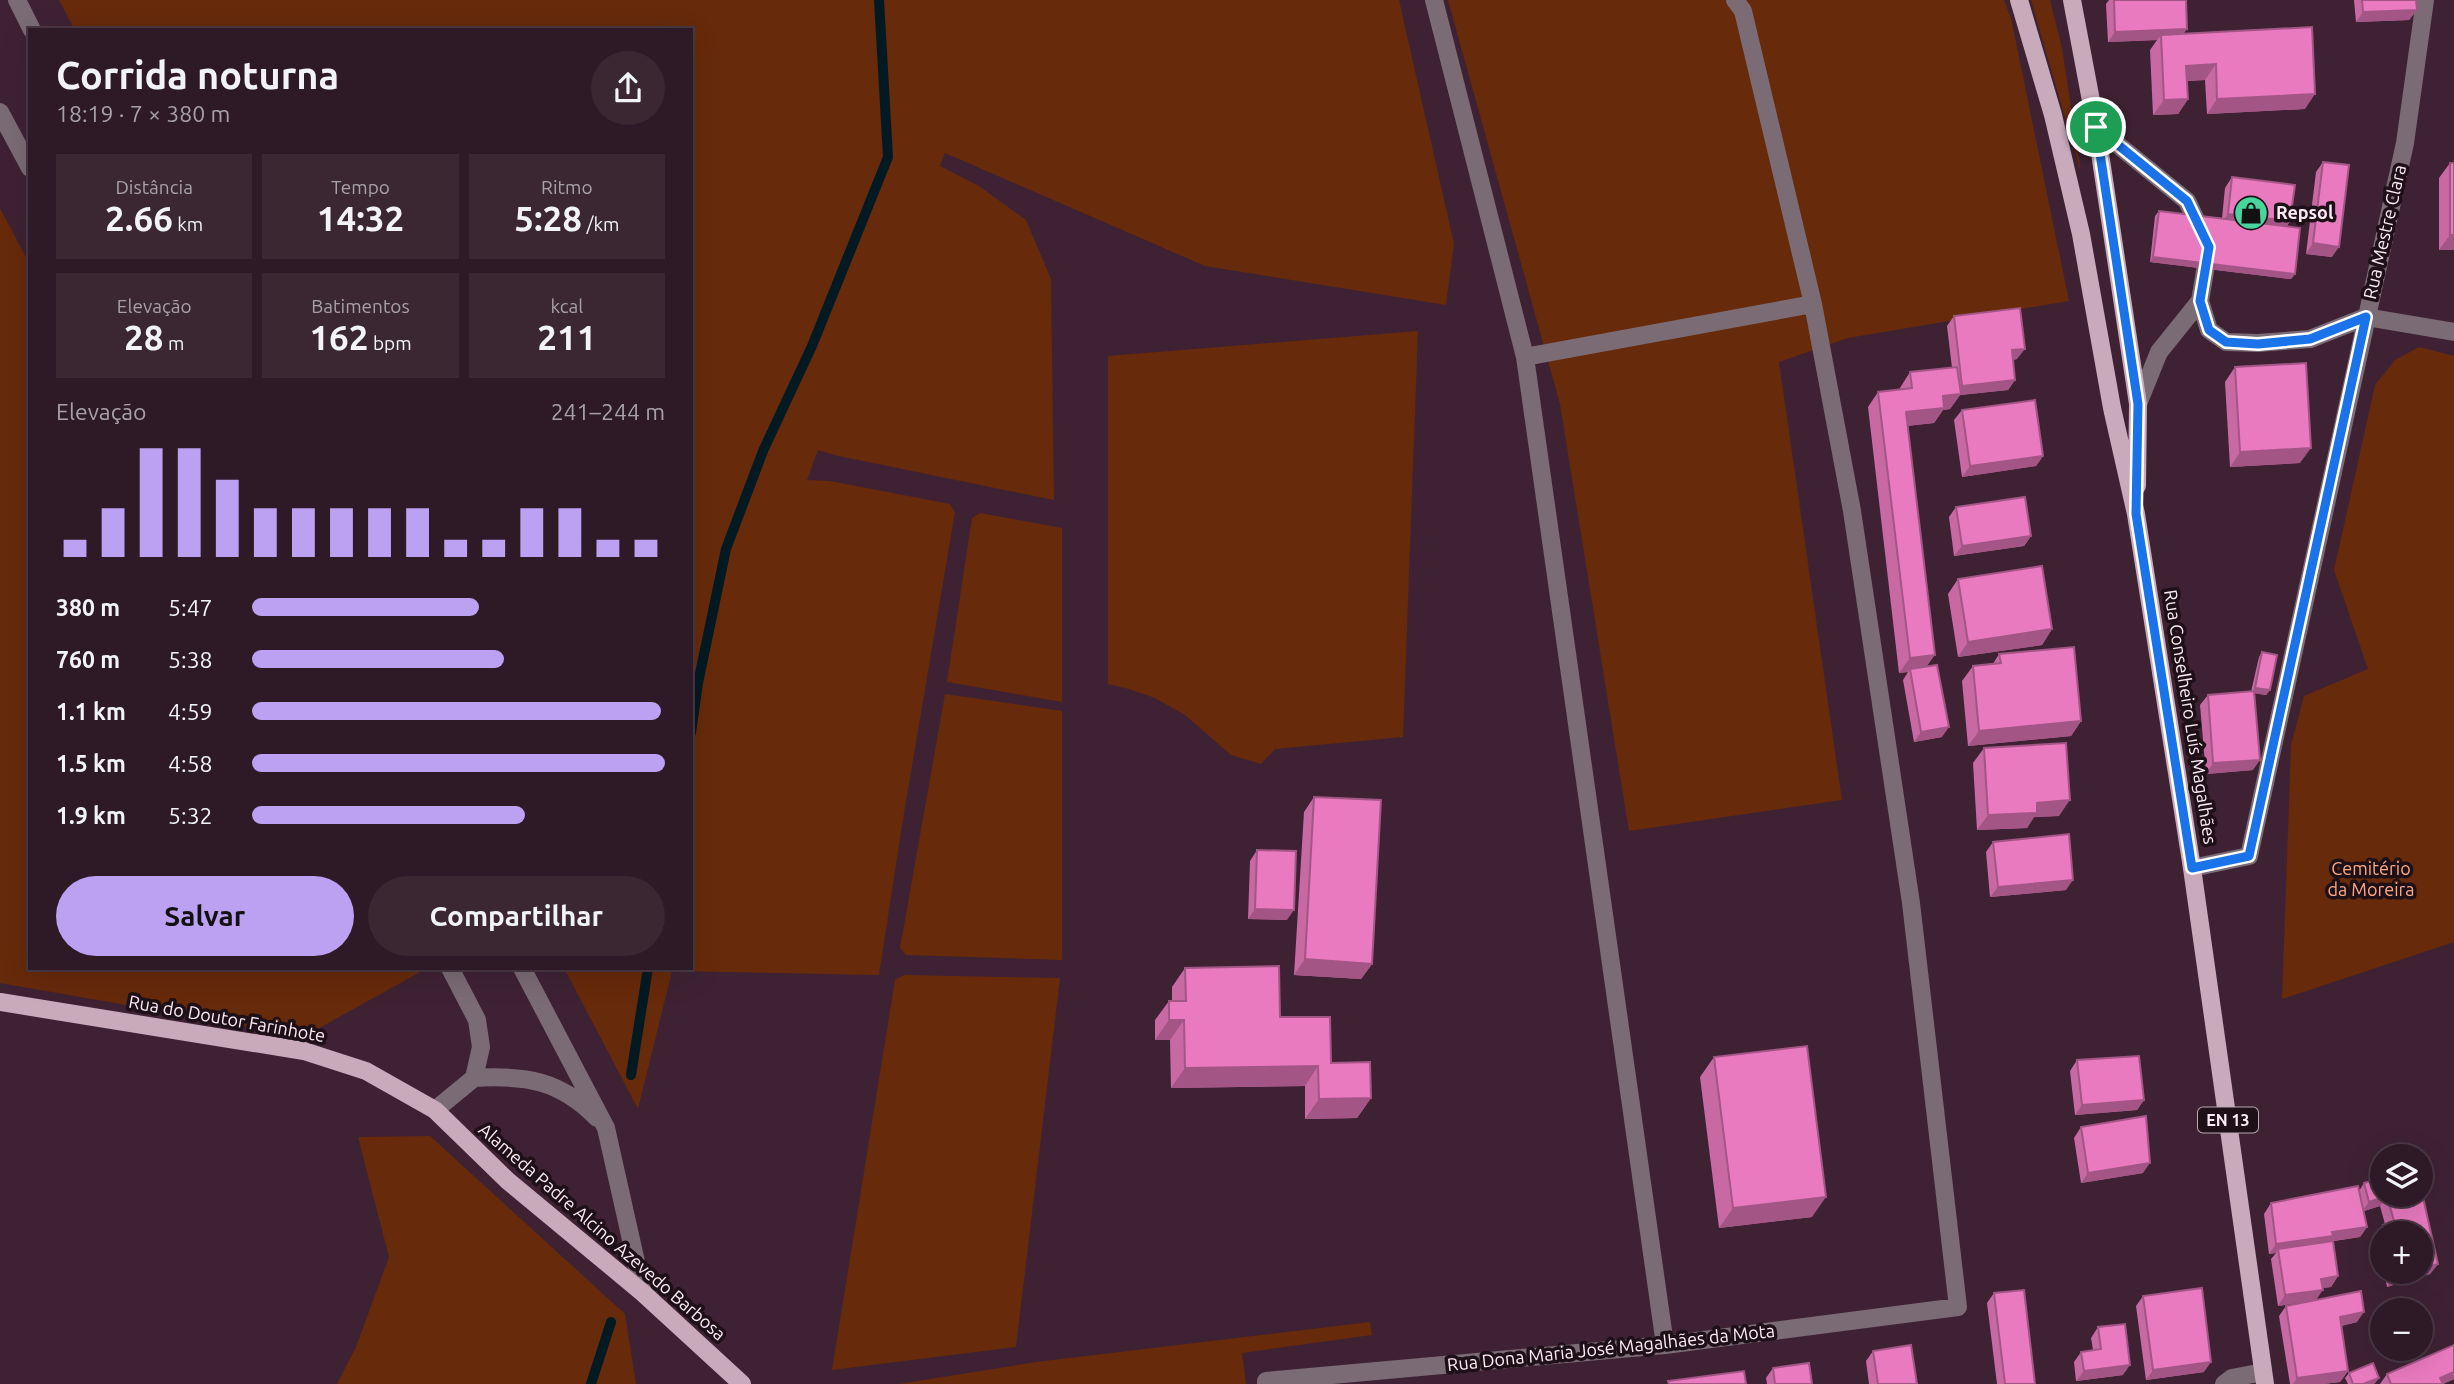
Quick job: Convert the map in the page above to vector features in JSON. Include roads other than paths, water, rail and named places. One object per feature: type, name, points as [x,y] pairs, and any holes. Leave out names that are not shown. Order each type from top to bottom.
[{"type":"main road","name":"Rua Conselheiro Luís Magalhães","points":[[2019,0],[2053,115],[2081,234],[2112,408],[2136,514],[2192,868],[2264,1378]]},
{"type":"main road","name":"Rua Conselheiro Luís Magalhães","points":[[2072,0],[2096,127],[2138,404],[2136,514]]},
{"type":"main road","name":"Rua do Doutor Farinhote","points":[[0,1002],[304,1051],[366,1071],[435,1110]]},
{"type":"main road","name":"Alameda Padre Alcino Azevedo Barbosa","points":[[435,1110],[508,1181],[643,1293],[742,1384]]},
{"type":"street","points":[[17,0],[31,28]]},
{"type":"street","points":[[1434,0],[1525,357],[1665,1345]]},
{"type":"street","points":[[1525,357],[1814,304],[1743,11],[1735,0]]},
{"type":"street","name":"Rua Mestre Clara","points":[[2192,868],[2249,856],[2405,143],[2425,0]]},
{"type":"street","points":[[0,112],[28,164]]},
{"type":"street","points":[[2096,127],[2187,201],[2209,247],[2200,301],[2209,330],[2226,342],[2258,344],[2310,339],[2366,317],[2454,332]]},
{"type":"street","points":[[2138,404],[2159,352],[2200,301]]},
{"type":"street","name":"Rua Dona Maria José Magalhães da Mota","points":[[1266,1384],[1265,1381],[1665,1345],[1958,1307],[1911,903],[1852,511],[1814,304]]},
{"type":"street","points":[[451,970],[477,1020],[481,1047],[474,1078]]},
{"type":"street","points":[[523,970],[606,1128],[643,1293]]},
{"type":"street","points":[[435,1110],[474,1078],[509,1076],[544,1083],[568,1094],[587,1108],[606,1128]]},
{"type":"street","points":[[2224,1384],[2232,1378],[2264,1378]]},
{"type":"waterway","points":[[693,719],[726,549],[763,451],[812,346],[888,157],[879,0]]},
{"type":"waterway","points":[[631,1075],[648,970]]},
{"type":"waterway","points":[[591,1384],[611,1322]]},
{"type":"place","name":"Repsol","points":[[2251,213]]},
{"type":"park label","name":"Cemitério da Moreira","points":[[2371,879]]}]
